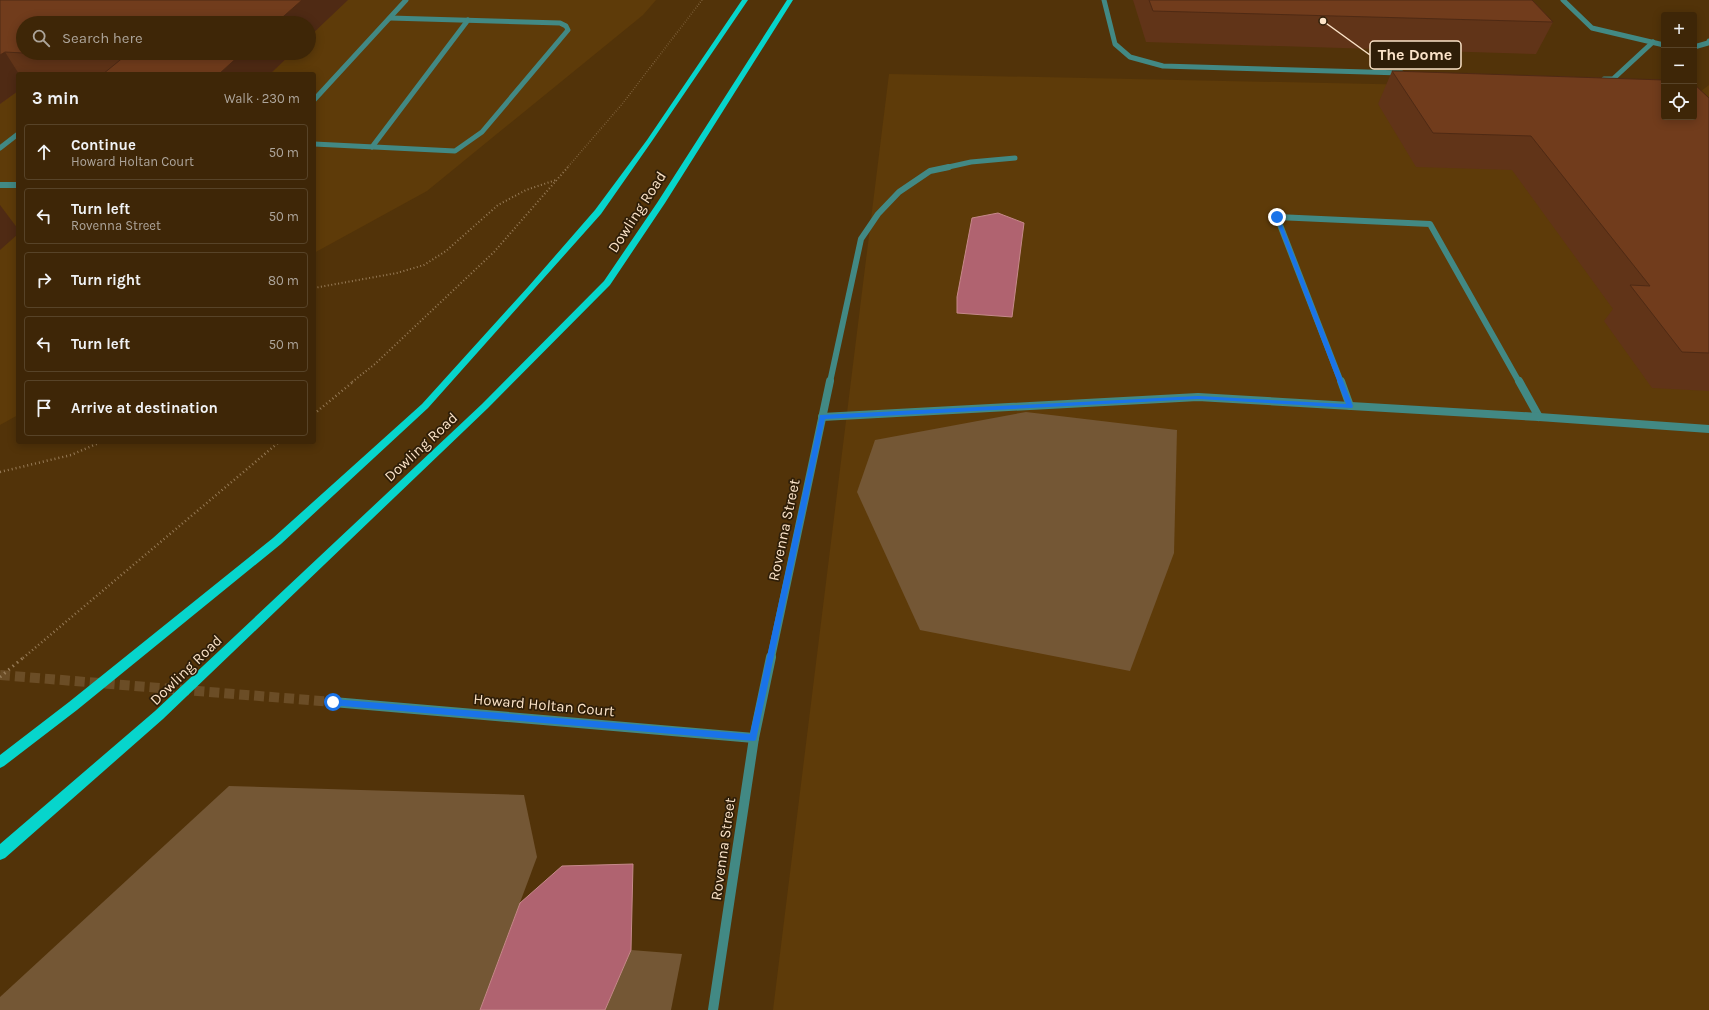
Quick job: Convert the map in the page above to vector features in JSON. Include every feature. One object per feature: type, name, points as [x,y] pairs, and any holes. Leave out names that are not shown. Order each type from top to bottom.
[{"type":"main road","name":"Dowling Road","points":[[0,762],[73,706],[277,541],[425,406],[531,289],[598,212],[649,141],[745,0]]},
{"type":"main road","name":"Dowling Road","points":[[0,853],[158,715],[485,406],[607,283],[661,203],[790,0]]},
{"type":"street","points":[[316,98],[406,0]]},
{"type":"street","points":[[1104,0],[1115,44],[1130,57],[1163,66],[1408,73]]},
{"type":"street","points":[[1563,0],[1592,28],[1661,44]]},
{"type":"street","points":[[316,144],[455,151],[482,132],[568,30],[566,26],[560,23],[390,18]]},
{"type":"street","points":[[372,147],[468,20]]},
{"type":"street","points":[[1697,46],[1708,43],[1709,41]]},
{"type":"street","points":[[1597,79],[1613,79],[1653,42]]},
{"type":"street","points":[[0,148],[16,136]]},
{"type":"street","name":"Rovenna Street","points":[[713,1010],[754,738],[861,239],[878,214],[899,192],[930,172],[971,162],[1015,158]]},
{"type":"street","points":[[0,185],[16,185]]},
{"type":"street","points":[[1350,406],[1277,217],[1430,224],[1539,417]]},
{"type":"street","points":[[822,417],[1198,398],[1539,417],[1709,429]]},
{"type":"street","name":"Howard Holtan Court","points":[[333,702],[754,738]]},
{"type":"path","points":[[316,412],[375,364],[494,252],[623,103],[702,0]]},
{"type":"path","points":[[316,288],[397,273],[424,265],[446,251],[498,205],[526,190],[557,180]]},
{"type":"path","points":[[0,472],[71,455],[96,444]]},
{"type":"path","points":[[0,677],[278,444]]},
{"type":"shaded area","points":[[0,0],[656,0],[643,15],[427,191],[316,252],[316,72],[16,72],[16,416],[0,425]]},
{"type":"shaded area","points":[[889,74],[1661,90],[1661,120],[1697,120],[1697,106],[1701,91],[1709,85],[1709,1010],[773,1010]]},
{"type":"shaded area","points":[[998,213],[1024,223],[1012,317],[957,313],[957,297],[972,218]]},
{"type":"shaded area","points":[[1026,412],[1177,430],[1174,553],[1130,671],[920,630],[857,492],[875,440]]},
{"type":"shaded area","points":[[229,786],[524,795],[537,857],[480,1010],[0,1010],[0,997]]},
{"type":"shaded area","points":[[633,864],[631,950],[605,1010],[480,1010],[520,903],[562,866]]},
{"type":"shaded area","points":[[631,950],[682,954],[671,1010],[605,1010]]},
{"type":"building","points":[[0,0],[302,0],[284,16],[16,16],[16,53],[5,52],[0,55]]},
{"type":"building","points":[[1149,0],[1532,0],[1553,22],[1153,11]]},
{"type":"building","points":[[120,60],[234,60],[221,72],[105,72]]},
{"type":"building","points":[[1392,71],[1661,80],[1661,120],[1697,120],[1697,87],[1709,98],[1709,353],[1682,352],[1630,285],[1650,286],[1531,136],[1433,133]]},
{"type":"tunnel","points":[[0,675],[333,702]]},
{"type":"place","name":"The Dome","points":[[1323,21]]},
{"type":"route","points":[[333,702],[754,738],[822,417],[1198,398],[1350,406],[1277,217]]}]
